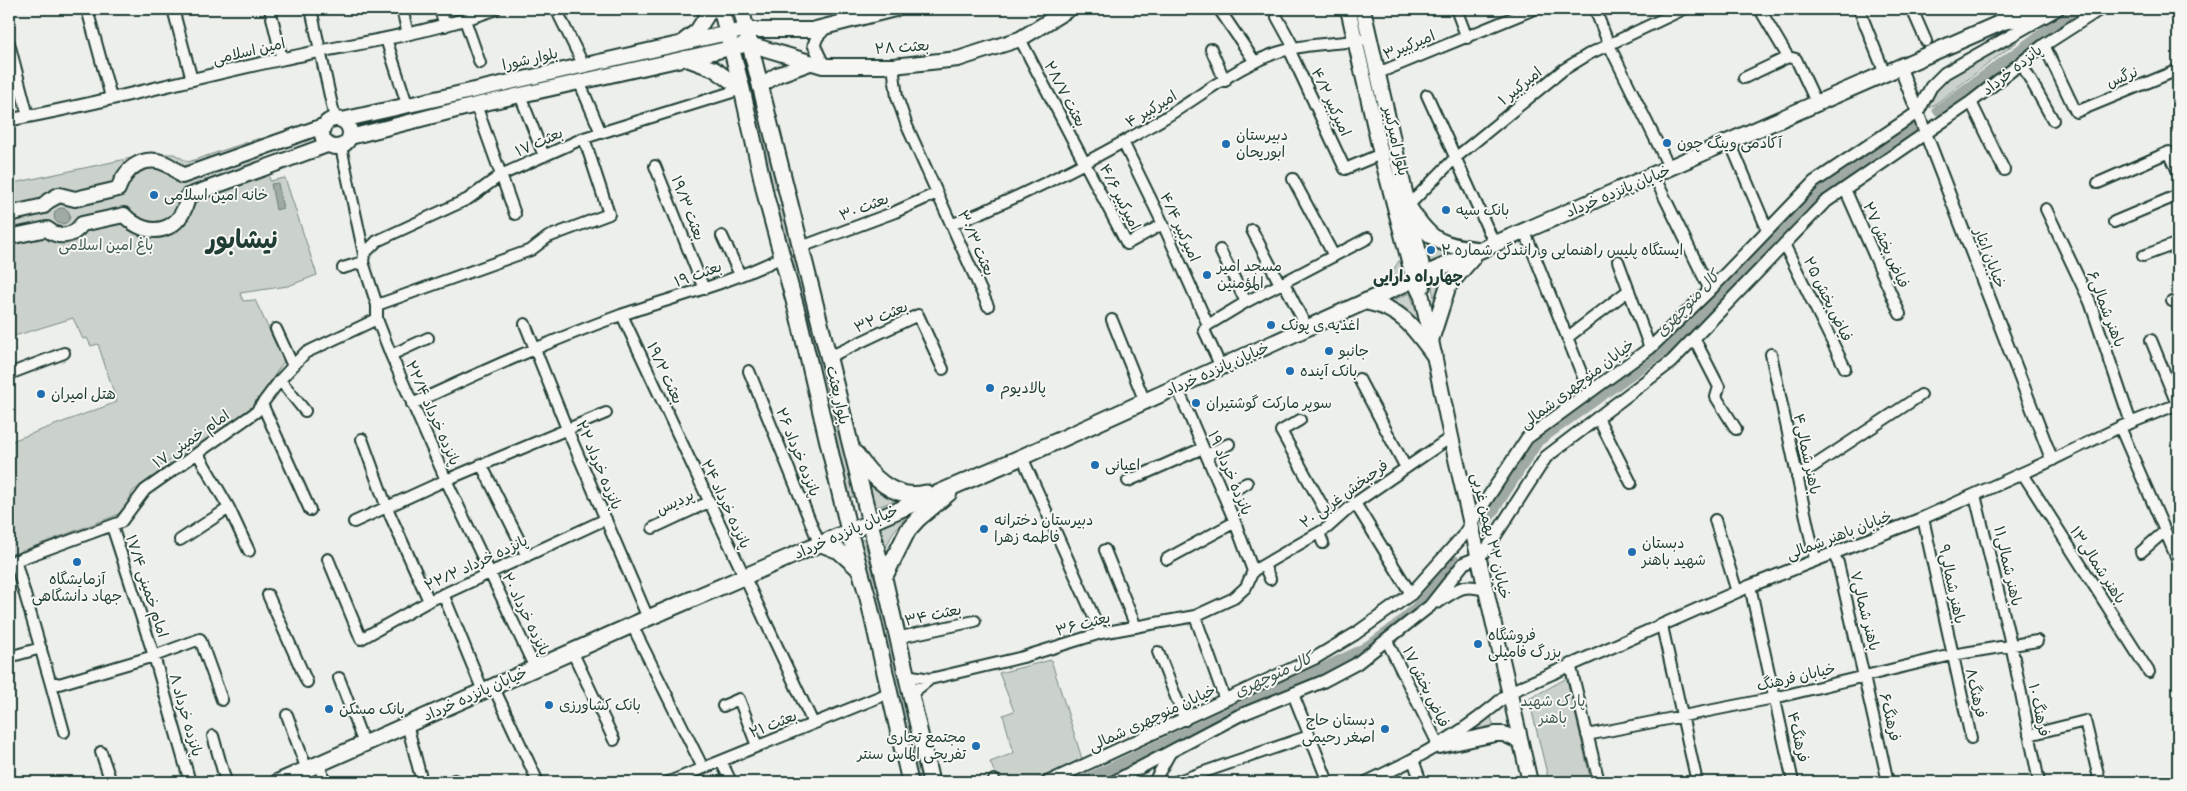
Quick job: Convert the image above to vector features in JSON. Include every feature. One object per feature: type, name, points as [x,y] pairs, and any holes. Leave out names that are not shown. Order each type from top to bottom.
[{"type":"main road","points":[[683,42],[697,31],[712,9]]},
{"type":"main road","name":"بلوار بعثت","points":[[720,9],[742,89],[766,197],[799,319],[849,531],[868,598],[910,782]]},
{"type":"main road","name":"بلوار بعثت","points":[[741,9],[888,593],[896,638],[930,782]]},
{"type":"main road","points":[[747,37],[827,26],[894,9]]},
{"type":"main road","name":"بعثت ۲۸","points":[[728,40],[747,37],[810,63],[829,66],[893,66],[958,59],[1020,39],[1069,9]]},
{"type":"main road","name":"بلوار امیرکبیر","points":[[1348,9],[1378,73],[1408,206],[1419,278]]},
{"type":"main road","name":"بلوار امیرکبیر","points":[[1363,9],[1363,40],[1381,154],[1419,278]]},
{"type":"main road","name":"خیابان پانزده خرداد","points":[[278,782],[869,521],[1022,457],[1488,247],[1885,74],[2002,15],[2019,9]]},
{"type":"main road","name":"خیابان پانزده خرداد","points":[[2002,15],[2027,18],[2044,9]]},
{"type":"main road","name":"بلوار شورا","points":[[9,214],[44,206],[48,201],[59,195],[75,199],[118,189],[130,169],[141,162],[152,160],[164,162],[182,176],[333,122],[683,42],[728,40]]},
{"type":"main road","points":[[9,237],[48,229],[57,235],[67,236],[75,232],[82,224],[124,215],[133,224],[144,229],[157,230],[169,227],[183,214],[188,196],[340,143],[476,105],[683,58],[728,40]]},
{"type":"main road","points":[[683,58],[714,69],[742,89]]},
{"type":"main road","points":[[760,86],[778,75],[810,63]]},
{"type":"main road","points":[[333,122],[348,124],[340,143],[321,133],[333,122]]},
{"type":"main road","points":[[766,197],[786,191]]},
{"type":"main road","points":[[1408,206],[1421,227],[1434,238],[1449,246],[1488,247]]},
{"type":"main road","points":[[1431,338],[1448,286],[1461,269],[1488,247]]},
{"type":"main road","name":"خیابان ۲۲ بهمن غربی","points":[[1419,278],[1451,437],[1530,782]]},
{"type":"main road","points":[[1366,302],[1383,305],[1396,312],[1412,325],[1434,355]]},
{"type":"main road","points":[[849,444],[866,469],[878,481],[900,492],[919,495],[957,484]]},
{"type":"main road","points":[[884,578],[908,530],[957,484]]},
{"type":"main road","points":[[819,544],[839,551],[859,569]]},
{"type":"main road","points":[[868,598],[888,593]]},
{"type":"main road","points":[[1438,746],[1495,734],[1504,734],[1521,742]]},
{"type":"street","points":[[87,9],[111,97]]},
{"type":"street","points":[[173,9],[192,80]]},
{"type":"street","points":[[270,9],[282,59]]},
{"type":"street","points":[[311,9],[333,122]]},
{"type":"street","points":[[402,9],[408,34]]},
{"type":"street","points":[[440,9],[445,26]]},
{"type":"street","name":"امین اسلامی","points":[[9,120],[282,59],[445,26],[492,9]]},
{"type":"street","points":[[556,9],[583,64]]},
{"type":"street","points":[[1219,9],[1255,62]]},
{"type":"street","points":[[1456,9],[1467,38]]},
{"type":"street","name":"امیرکبیر۳","points":[[1378,73],[1534,9]]},
{"type":"street","points":[[1594,9],[1609,45],[1670,169]]},
{"type":"street","name":"امیرکبیر ۱","points":[[1408,206],[1454,158],[1563,70],[1609,45],[1684,9]]},
{"type":"street","points":[[1859,9],[1885,74]]},
{"type":"street","points":[[1912,9],[1926,42]]},
{"type":"street","name":"خیابان منوچهری شمالی","points":[[1048,782],[1185,720],[1333,648],[1411,594],[1471,524],[1527,438],[1650,348],[1710,290],[1814,182],[1918,112],[1931,87],[1945,73],[2058,9]]},
{"type":"street","name":"پانزده خرداد","points":[[1926,132],[1971,102],[2044,45],[2100,9]]},
{"type":"street","points":[[1762,13],[1788,57]]},
{"type":"street","name":"امیرکبیر ۴/۲","points":[[1277,17],[1345,168],[1381,154]]},
{"type":"street","points":[[465,20],[480,63]]},
{"type":"street","points":[[827,26],[814,45],[822,62],[829,66]]},
{"type":"street","points":[[386,39],[408,104]]},
{"type":"street","name":"بعثت ۲۸/۷","points":[[1020,39],[1086,163]]},
{"type":"street","name":"امیرکبیر ۴","points":[[951,224],[992,208],[1086,163],[1255,62],[1292,49],[1363,40]]},
{"type":"street","points":[[9,43],[28,116]]},
{"type":"street","name":"نرگس","points":[[2044,45],[2076,112],[2178,70]]},
{"type":"street","points":[[1211,49],[1225,81]]},
{"type":"street","points":[[1744,78],[1788,57],[1796,59],[1817,104]]},
{"type":"street","points":[[2020,63],[2054,120]]},
{"type":"street","name":"بعثت ۳۰/۳","points":[[893,66],[897,97],[907,126],[988,306]]},
{"type":"street","name":"خیابان ایثار","points":[[1900,67],[2052,460]]},
{"type":"street","points":[[579,81],[601,133]]},
{"type":"street","name":"بعثت ۱۷","points":[[363,258],[377,241],[468,199],[501,175],[584,138],[742,89]]},
{"type":"street","points":[[520,95],[544,156]]},
{"type":"street","points":[[1426,95],[1454,158],[1488,247]]},
{"type":"street","points":[[1971,102],[2004,170]]},
{"type":"street","points":[[476,105],[515,214]]},
{"type":"street","points":[[1430,606],[1464,563],[1479,556],[1488,547],[1546,457],[1671,362],[1824,203],[1926,132]]},
{"type":"street","points":[[377,306],[531,250],[548,237],[609,214],[584,138]]},
{"type":"street","name":"امیرکبیر ۴/۴","points":[[1123,142],[1163,224],[1208,325],[1204,330],[1221,367]]},
{"type":"street","points":[[1730,142],[1767,229]]},
{"type":"street","name":"پانزده خرداد ۲۲/۴","points":[[340,143],[363,258],[377,306],[378,319],[391,355],[446,480],[606,413]]},
{"type":"street","points":[[2098,183],[2169,152],[2178,172]]},
{"type":"street","name":"امیرکبیر ۴/۶","points":[[1086,163],[1127,244],[1163,224]]},
{"type":"street","name":"بعثت ۱۹/۳","points":[[655,166],[704,289]]},
{"type":"street","points":[[1654,176],[1710,290]]},
{"type":"street","points":[[1293,180],[1334,256]]},
{"type":"street","name":"فیاض بخش ۲۷","points":[[1845,189],[1900,314]]},
{"type":"street","name":"بعثت ۳۰","points":[[800,247],[895,212],[937,193]]},
{"type":"street","points":[[2114,222],[2178,195]]},
{"type":"street","name":"باهنر شمالی۶","points":[[2046,209],[2090,302],[2131,423]]},
{"type":"street","points":[[1252,230],[1307,328]]},
{"type":"street","points":[[1525,232],[1589,392]]},
{"type":"street","points":[[722,236],[740,275]]},
{"type":"street","points":[[1208,325],[1246,302],[1368,238]]},
{"type":"street","points":[[2143,256],[2178,243]]},
{"type":"street","name":"فیاض بخش ۲۵","points":[[1784,244],[1845,368]]},
{"type":"street","points":[[1220,250],[1246,302]]},
{"type":"street","name":"بعثت ۱۹","points":[[412,404],[535,348],[622,315],[704,289],[782,257]]},
{"type":"street","points":[[343,268],[363,258]]},
{"type":"street","points":[[1618,261],[1650,348]]},
{"type":"street","points":[[1568,338],[1629,290]]},
{"type":"street","name":"بعثت ۱۹/۲","points":[[622,315],[681,444]]},
{"type":"street","name":"بعثت ۳۲","points":[[829,356],[918,316],[943,369]]},
{"type":"street","name":"امام خمینی ۱۷","points":[[12,562],[120,522],[146,490],[168,472],[198,454],[256,412],[280,380],[305,353],[378,319]]},
{"type":"street","points":[[1112,320],[1145,402]]},
{"type":"street","name":"پانزده خرداد ۲۲","points":[[525,324],[567,429],[648,618]]},
{"type":"street","points":[[276,329],[293,366]]},
{"type":"street","points":[[391,355],[428,338]]},
{"type":"street","points":[[1694,338],[1719,386],[1716,397],[1736,429]]},
{"type":"street","points":[[2151,340],[2178,404]]},
{"type":"street","points":[[9,374],[64,353]]},
{"type":"street","name":"باهنر شمالی۴","points":[[1770,354],[1815,559]]},
{"type":"street","name":"پانزده خرداد ۲۶","points":[[749,371],[819,544]]},
{"type":"street","points":[[1359,379],[1406,468]]},
{"type":"street","points":[[280,380],[305,412]]},
{"type":"street","name":"پانزده خرداد ۱۹","points":[[1177,387],[1235,522],[1253,571]]},
{"type":"street","points":[[1797,477],[1921,395]]},
{"type":"street","points":[[262,404],[310,510]]},
{"type":"street","name":"خیابان باهنر شمالی","points":[[1367,782],[1438,746],[1485,713],[1510,692],[1570,664],[1815,559],[1923,518],[2023,474],[2120,427],[2178,404]]},
{"type":"street","points":[[1598,418],[1631,483]]},
{"type":"street","points":[[1300,420],[1281,431],[1332,523]]},
{"type":"street","points":[[2120,427],[2178,558]]},
{"type":"street","name":"فرحبخش غربی ۲۰","points":[[1253,571],[1321,538],[1332,523],[1355,503],[1451,437]]},
{"type":"street","points":[[362,439],[387,508],[429,601]]},
{"type":"street","name":"پانزده خرداد ۲۴","points":[[681,444],[814,723]]},
{"type":"street","points":[[1128,481],[1205,451],[1229,444]]},
{"type":"street","points":[[198,454],[229,508],[249,550]]},
{"type":"street","points":[[1022,457],[1101,633]]},
{"type":"street","points":[[481,464],[526,556]]},
{"type":"street","name":"باهنر شمالی۱۳","points":[[2023,474],[2149,672]]},
{"type":"street","points":[[354,522],[446,480]]},
{"type":"street","name":"پانزده خرداد ۲۰","points":[[446,480],[535,668]]},
{"type":"street","points":[[1224,496],[1247,483]]},
{"type":"street","name":"باهنر شمالی۱۱","points":[[1975,495],[2011,644]]},
{"type":"street","name":"پردیس","points":[[654,528],[709,502]]},
{"type":"street","points":[[1355,503],[1411,594]]},
{"type":"street","points":[[180,540],[229,508]]},
{"type":"street","name":"باهنر شمالی۹","points":[[1923,518],[1952,655]]},
{"type":"street","name":"پانزده خرداد ۲۲/۲","points":[[328,559],[361,639],[443,594],[606,519]]},
{"type":"street","points":[[1715,520],[1737,592]]},
{"type":"street","points":[[1167,559],[1235,522]]},
{"type":"street","name":"امام خمینی ۱۷/۴","points":[[112,526],[154,656]]},
{"type":"street","points":[[2141,552],[2165,531]]},
{"type":"street","points":[[1105,550],[1136,627]]},
{"type":"street","name":"باهنر شمالی۷","points":[[1834,553],[1865,676]]},
{"type":"street","points":[[12,562],[41,648],[64,732]]},
{"type":"street","points":[[1264,565],[1270,579]]},
{"type":"street","name":"بعثت ۳۶","points":[[906,675],[930,679],[1023,657],[1101,633],[1195,616],[1234,598],[1246,587],[1253,571]]},
{"type":"street","points":[[1114,782],[1238,716],[1324,681],[1356,664],[1430,606],[1462,587],[1470,585],[1487,590]]},
{"type":"street","name":"فرهنگ۴","points":[[1750,586],[1793,782]]},
{"type":"street","points":[[443,594],[488,688],[538,782]]},
{"type":"street","points":[[268,595],[307,682]]},
{"type":"street","points":[[1195,616],[1225,700]]},
{"type":"street","name":"بعثت ۳۴","points":[[896,638],[975,621]]},
{"type":"street","points":[[632,625],[703,768]]},
{"type":"street","points":[[1662,626],[1697,782]]},
{"type":"street","points":[[50,681],[59,684],[154,656],[200,639],[222,700]]},
{"type":"street","name":"فیاض بخش ۱۷","points":[[1387,641],[1438,746]]},
{"type":"street","name":"خیابان فرهنگ","points":[[1587,735],[1682,718],[1774,698],[1952,655],[2037,641]]},
{"type":"street","name":"فرهنگ ۱۰","points":[[2011,644],[2039,782]]},
{"type":"street","points":[[9,657],[41,648]]},
{"type":"street","points":[[572,651],[614,740]]},
{"type":"street","points":[[1158,652],[1185,720]]},
{"type":"street","name":"فرهنگ۸","points":[[1952,655],[1971,738]]},
{"type":"street","name":"پانزده خرداد ۸","points":[[154,656],[190,782]]},
{"type":"street","points":[[1570,664],[1599,782]]},
{"type":"street","name":"فرهنگ۶","points":[[1865,676],[1886,764],[1888,782]]},
{"type":"street","points":[[339,678],[364,744]]},
{"type":"street","points":[[910,694],[930,679]]},
{"type":"street","name":"بعثت ۲۱","points":[[669,782],[889,693]]},
{"type":"street","points":[[1293,694],[1328,782]]},
{"type":"street","points":[[723,706],[739,699],[757,746]]},
{"type":"street","points":[[287,715],[313,767],[325,782]]},
{"type":"street","points":[[2029,735],[2086,721],[2100,782]]},
{"type":"street","points":[[407,724],[422,782]]},
{"type":"street","points":[[213,736],[226,782]]},
{"type":"street","points":[[1175,782],[1309,736]]},
{"type":"street","points":[[101,752],[111,782]]},
{"type":"street","points":[[1154,782],[1170,753]]},
{"type":"street","points":[[1413,760],[1422,782]]},
{"type":"street","points":[[721,761],[731,782]]},
{"type":"green space","points":[[711,41],[712,47],[359,127],[355,125],[356,123]]},
{"type":"green space","points":[[2017,42],[1930,108],[1926,101],[1935,89],[1956,72]]},
{"type":"green space","points":[[1365,53],[1375,87],[1415,262],[1402,217]]},
{"type":"green space","points":[[747,63],[778,188],[772,189],[742,65]]},
{"type":"green space","name":"باغ امین اسلامی","points":[[260,138],[270,181],[285,178],[317,275],[288,286],[240,293],[243,301],[255,300],[284,361],[255,405],[206,441],[159,467],[160,472],[133,491],[126,507],[117,515],[9,556],[9,442],[117,402],[98,344],[91,346],[87,338],[83,339],[73,318],[11,337],[9,331],[9,184],[150,154],[174,154],[188,162]]},
{"type":"green space","points":[[783,205],[855,496],[850,498],[776,207]]},
{"type":"green space","points":[[1422,238],[1439,249],[1456,253],[1431,264]]},
{"type":"green space","points":[[1400,259],[1404,277],[1382,289]]},
{"type":"green space","points":[[1451,272],[1435,303],[1431,282]]},
{"type":"green space","points":[[1410,293],[1421,325],[1398,305],[1389,302]]},
{"type":"green space","points":[[869,485],[886,496],[898,499],[875,508]]},
{"type":"green space","points":[[906,516],[892,534],[886,548],[879,527]]},
{"type":"green space","points":[[864,539],[876,585],[871,587],[858,541]]},
{"type":"green space","points":[[880,597],[924,782],[918,782],[874,599]]},
{"type":"green space","points":[[1051,660],[1083,762],[1031,782],[999,782],[990,762],[1014,753],[1003,715],[1014,711],[999,673]]},
{"type":"green space","name":"پارک شهید باهنر","points":[[1567,678],[1591,782],[1549,782],[1529,699]]},
{"type":"green space","points":[[1490,714],[1494,727],[1465,737]]},
{"type":"shaded area","points":[[278,183],[283,208],[276,210],[271,184]]},
{"type":"shaded area","points":[[62,208],[70,216],[62,224],[54,216]]},
{"type":"waterway","name":"کال منوچهری","points":[[1938,110],[2076,9]]},
{"type":"waterway","name":"کال منوچهری","points":[[1486,522],[1538,441],[1669,347],[1804,205],[1911,129]]},
{"type":"waterway","name":"کال منوچهری","points":[[1081,782],[1360,651],[1389,631],[1413,611],[1455,561]]},
{"type":"place","name":"آکادمی وینگ چون","points":[[1667,143]]},
{"type":"place","name":"دبیرستان ابوریحان","points":[[1226,144]]},
{"type":"place","name":"خانه امین اسلامی","points":[[154,195]]},
{"type":"place","name":"بانک سپه","points":[[1446,210]]},
{"type":"place","name":"ایستگاه پلیس راهنمایی و رانندگی شماره ۲","points":[[1431,250]]},
{"type":"place","name":"مسجد امیر المؤمنین","points":[[1207,275]]},
{"type":"place","name":"اغذیه ی پونک","points":[[1271,325]]},
{"type":"place","name":"جانبو","points":[[1329,351]]},
{"type":"place","name":"بانک آینده","points":[[1290,371]]},
{"type":"place","name":"پالادیوم","points":[[990,388]]},
{"type":"place","name":"هتل امیران","points":[[41,394]]},
{"type":"place","name":"سوپر مارکت گوشتیران","points":[[1196,403]]},
{"type":"place","name":"اعیانی","points":[[1095,465]]},
{"type":"place","name":"دبیرستان دخترانه فاطمه زهرا","points":[[984,529]]},
{"type":"place","name":"دبستان شهید باهنر","points":[[1632,552]]},
{"type":"place","name":"آزمایشگاه جهاد دانشگاهی","points":[[77,562]]},
{"type":"place","name":"فروشگاه بزرگ فامیلی","points":[[1478,644]]},
{"type":"place","name":"بانک کشاورزی","points":[[549,705]]},
{"type":"place","name":"بانک مسکن","points":[[329,709]]},
{"type":"place","name":"دبستان حاج اصغر رحیمی","points":[[1385,729]]},
{"type":"place","name":"مجتمع تجاری تفریحی الماس سنتر","points":[[976,746]]},
{"type":"district","name":"نیشابور","points":[[242,239]]},
{"type":"district","name":"چهارراه دارایی","points":[[1418,276]]}]
